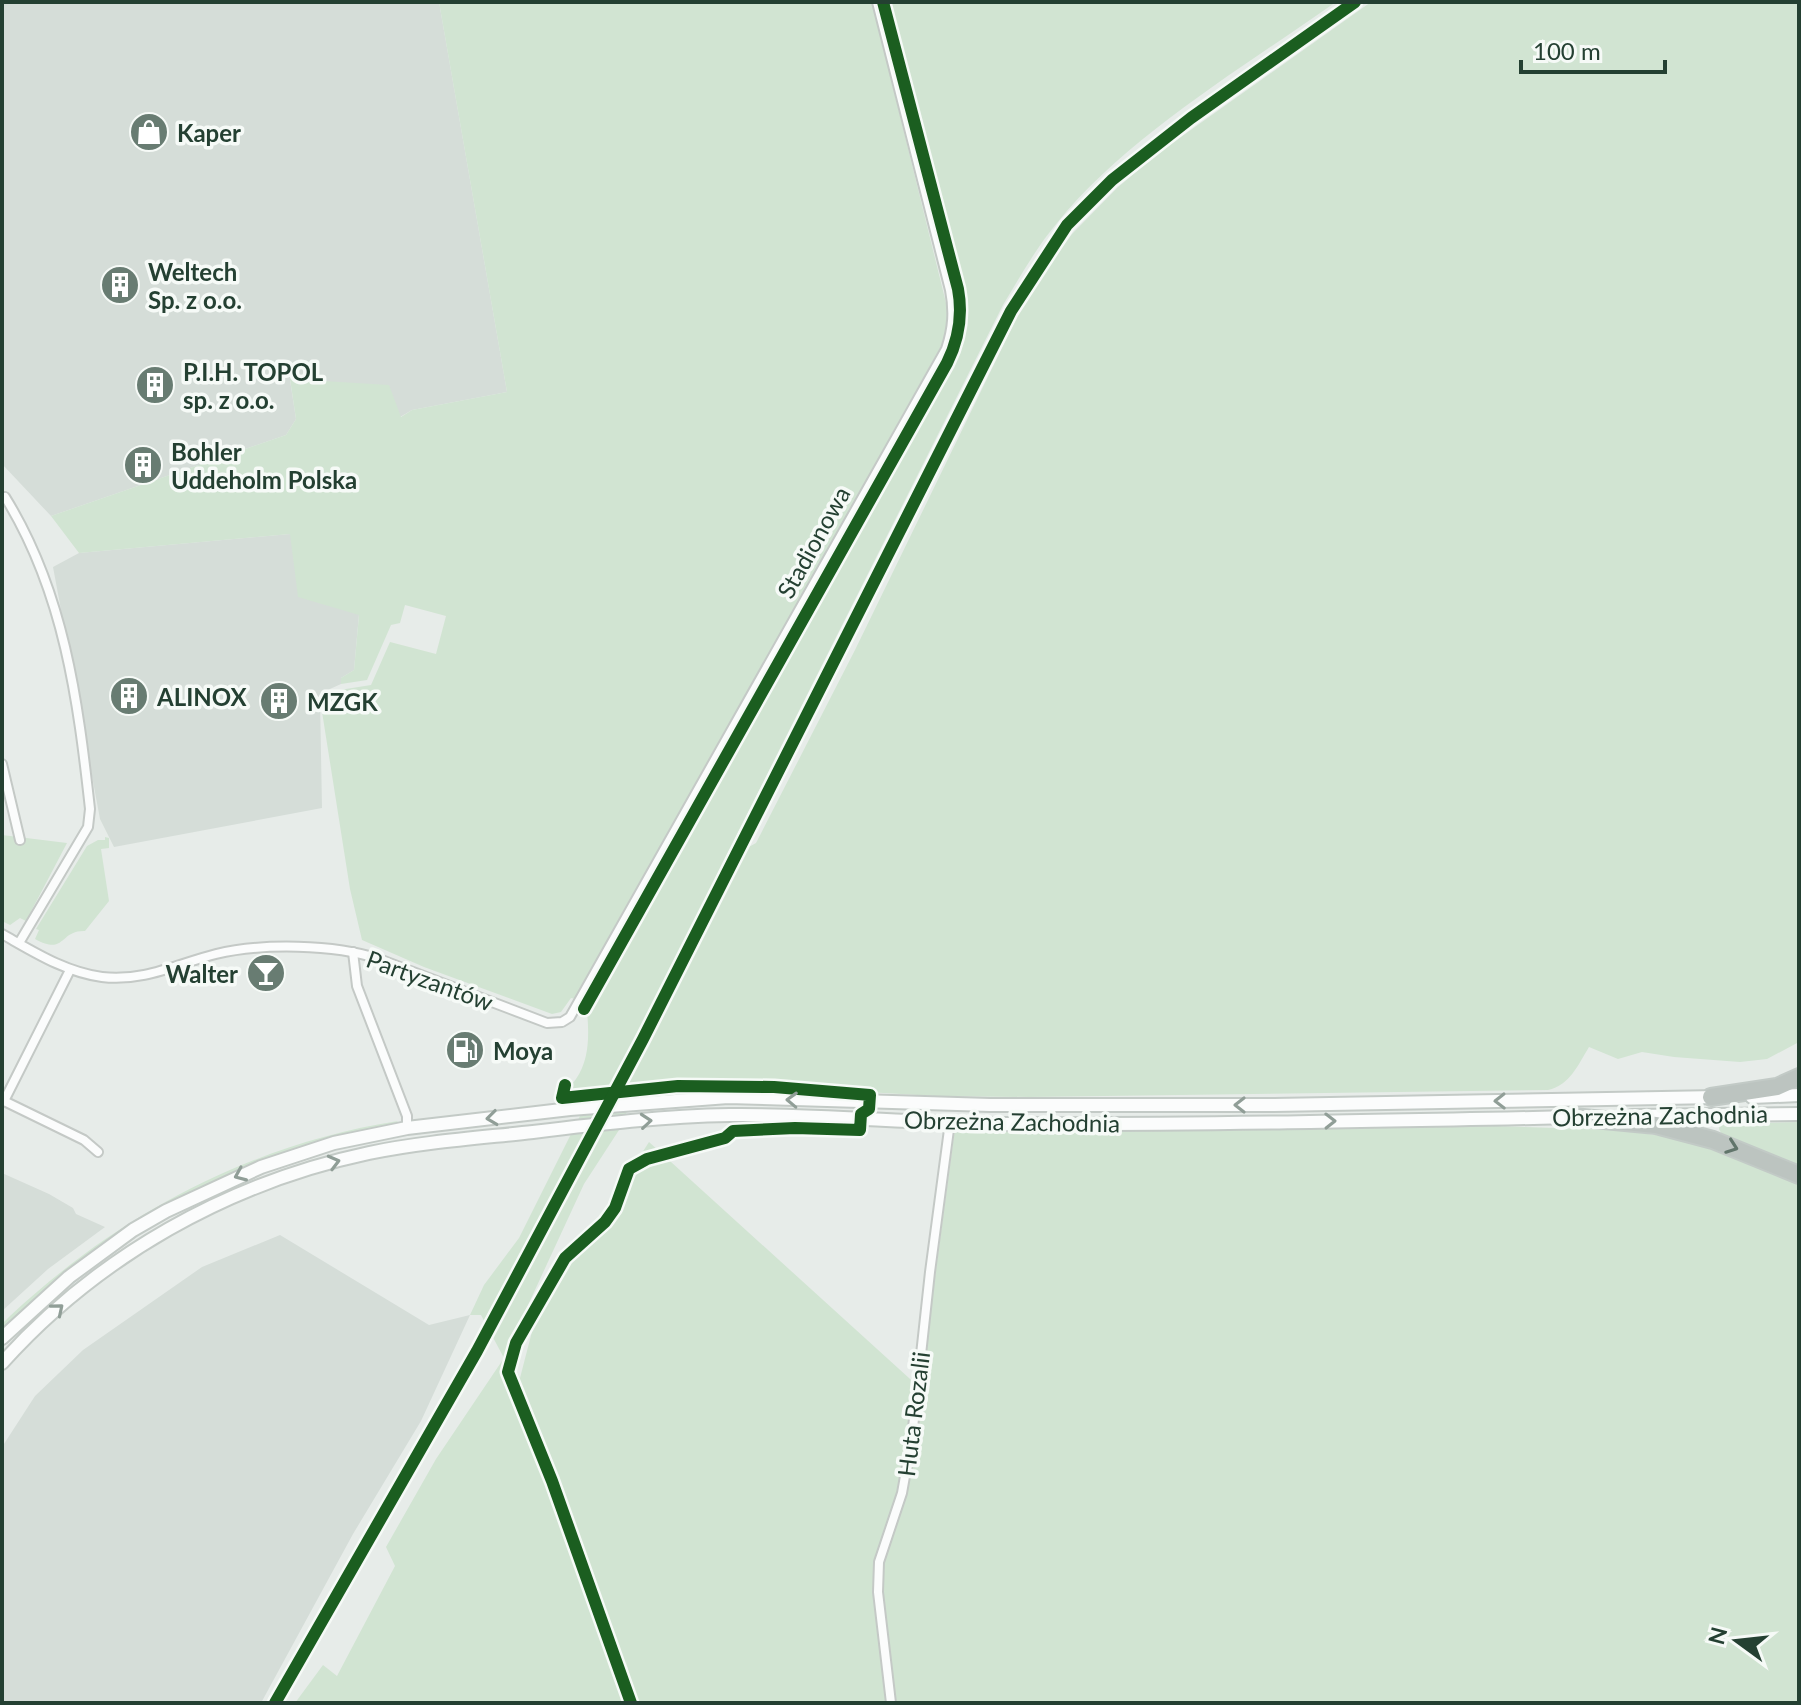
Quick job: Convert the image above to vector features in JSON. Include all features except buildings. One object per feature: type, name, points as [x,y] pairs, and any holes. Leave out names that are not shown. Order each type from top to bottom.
[{"type":"highway","points":[[1711,1097],[1777,1087],[1799,1077]]},
{"type":"highway","points":[[1573,1117],[1656,1125],[1713,1140],[1799,1175]]},
{"type":"street","name":"Stadionowa","points":[[516,1011],[555,1024],[575,1011],[946,349],[953,320],[950,290],[877,2]]},
{"type":"street","points":[[5,497],[37,558],[61,623],[75,690],[90,809],[88,827],[19,943]]},
{"type":"street","points":[[2,764],[20,840]]},
{"type":"street","name":"Partyzantów","points":[[2,934],[70,970],[101,977],[124,978],[154,973],[247,949],[353,952],[516,1011]]},
{"type":"street","points":[[353,952],[357,986],[407,1116],[407,1128]]},
{"type":"street","points":[[70,970],[3,1100],[84,1140],[98,1152]]},
{"type":"street","name":"Obrzeżna Zachodnia","points":[[2,1338],[39,1302],[89,1261],[133,1230],[177,1205],[229,1180],[284,1159],[334,1143],[407,1128],[570,1109],[728,1097],[977,1105],[1274,1105],[1799,1095]]},
{"type":"street","name":"Obrzeżna Zachodnia","points":[[2,1363],[49,1315],[108,1268],[174,1226],[236,1195],[300,1171],[372,1152],[564,1128],[742,1115],[950,1122],[1259,1122],[1799,1114]]},
{"type":"street","name":"Huta Rozalii","points":[[891,1703],[878,1592],[879,1562],[902,1493],[912,1437],[950,1122]]},
{"type":"street","points":[[619,1667],[631,1703]]},
{"type":"shaded area","points":[[2,2],[439,2],[507,392],[412,410],[400,417],[290,380],[296,419],[286,435],[51,516],[2,464]]},
{"type":"shaded area","points":[[290,534],[359,614],[354,670],[341,678],[341,684],[321,693],[322,808],[114,847],[100,819],[53,567],[79,553]]},
{"type":"shaded area","points":[[2,1173],[49,1194],[73,1208],[76,1214],[105,1227],[48,1269],[2,1311]]},
{"type":"shaded area","points":[[280,1235],[429,1325],[470,1315],[421,1421],[353,1534],[261,1703],[2,1703],[2,1447],[35,1396],[83,1350],[202,1267]]},
{"type":"green space","points":[[439,2],[872,2],[948,311],[946,334],[940,348],[576,999],[571,998],[561,1012],[552,1014],[424,967],[362,940],[350,889],[321,693],[371,685],[390,642],[436,654],[446,616],[405,605],[400,623],[391,625],[367,680],[341,684],[341,678],[354,670],[359,615],[298,597],[290,534],[79,553],[51,516],[286,435],[296,419],[290,379],[389,385],[401,417],[412,410],[507,392]]},
{"type":"green space","points":[[889,2],[1336,2],[1152,132],[1085,191],[1042,242],[1003,305],[720,868],[727,859],[756,843],[855,650],[1019,313],[1042,274],[1072,234],[1117,188],[1157,154],[1371,2],[1799,2],[1799,1042],[1767,1059],[1740,1062],[1642,1052],[1618,1059],[1589,1047],[1568,1079],[1548,1090],[1029,1097],[935,1096],[832,1090],[789,1084],[681,1084],[637,1088],[619,1130],[584,1184],[510,1344],[508,1353],[520,1378],[535,1320],[649,1142],[920,1388],[955,1128],[1496,1126],[1617,1130],[1693,1140],[1799,1181],[1799,1703],[636,1703],[626,1661],[632,1703],[295,1703],[323,1665],[337,1676],[395,1566],[386,1547],[436,1459],[504,1358],[481,1315],[470,1315],[484,1285],[519,1238],[591,1094],[567,1095],[581,1071],[586,1054],[587,1011],[958,352],[965,323],[961,286]]},
{"type":"green space","points":[[2,835],[67,843],[26,921],[20,918],[10,925],[2,921]]},
{"type":"green space","points":[[105,837],[109,838],[109,848],[101,849],[109,901],[85,931],[71,934],[52,945],[35,939],[39,930],[36,929],[87,846],[105,840]]},
{"type":"green space","points":[[398,1121],[285,1153],[183,1197],[134,1224],[88,1256],[2,1329],[2,1324],[10,1316],[96,1246],[189,1189],[291,1147]]},
{"type":"green space","points":[[1799,1122],[1799,1168],[1722,1135],[1719,1129],[1720,1124]]},
{"type":"cycle path","points":[[584,1009],[947,363],[954,345],[960,318],[958,289],[883,2]]},
{"type":"cycle path","points":[[275,1703],[477,1351],[643,1039],[1011,311],[1067,225],[1112,180],[1191,118],[1355,2]]},
{"type":"cycle path","points":[[565,1085],[562,1098],[678,1086],[774,1087],[870,1095],[869,1109],[861,1114],[860,1130],[795,1128],[733,1131],[725,1138],[647,1159],[629,1169],[615,1208],[605,1222],[565,1258],[516,1343],[508,1372],[552,1481],[631,1703]]},
{"type":"place","name":"Kaper","points":[[149,132]]},
{"type":"place","name":"Weltech Sp. z o.o.","points":[[120,285]]},
{"type":"place","name":"P.I.H. TOPOL sp. z o.o.","points":[[155,385]]},
{"type":"place","name":"Bohler Uddeholm Polska","points":[[143,465]]},
{"type":"place","name":"ALINOX","points":[[129,696]]},
{"type":"place","name":"MZGK","points":[[279,701]]},
{"type":"place","name":"Walter","points":[[266,973]]},
{"type":"place","name":"Moya","points":[[465,1050]]}]
